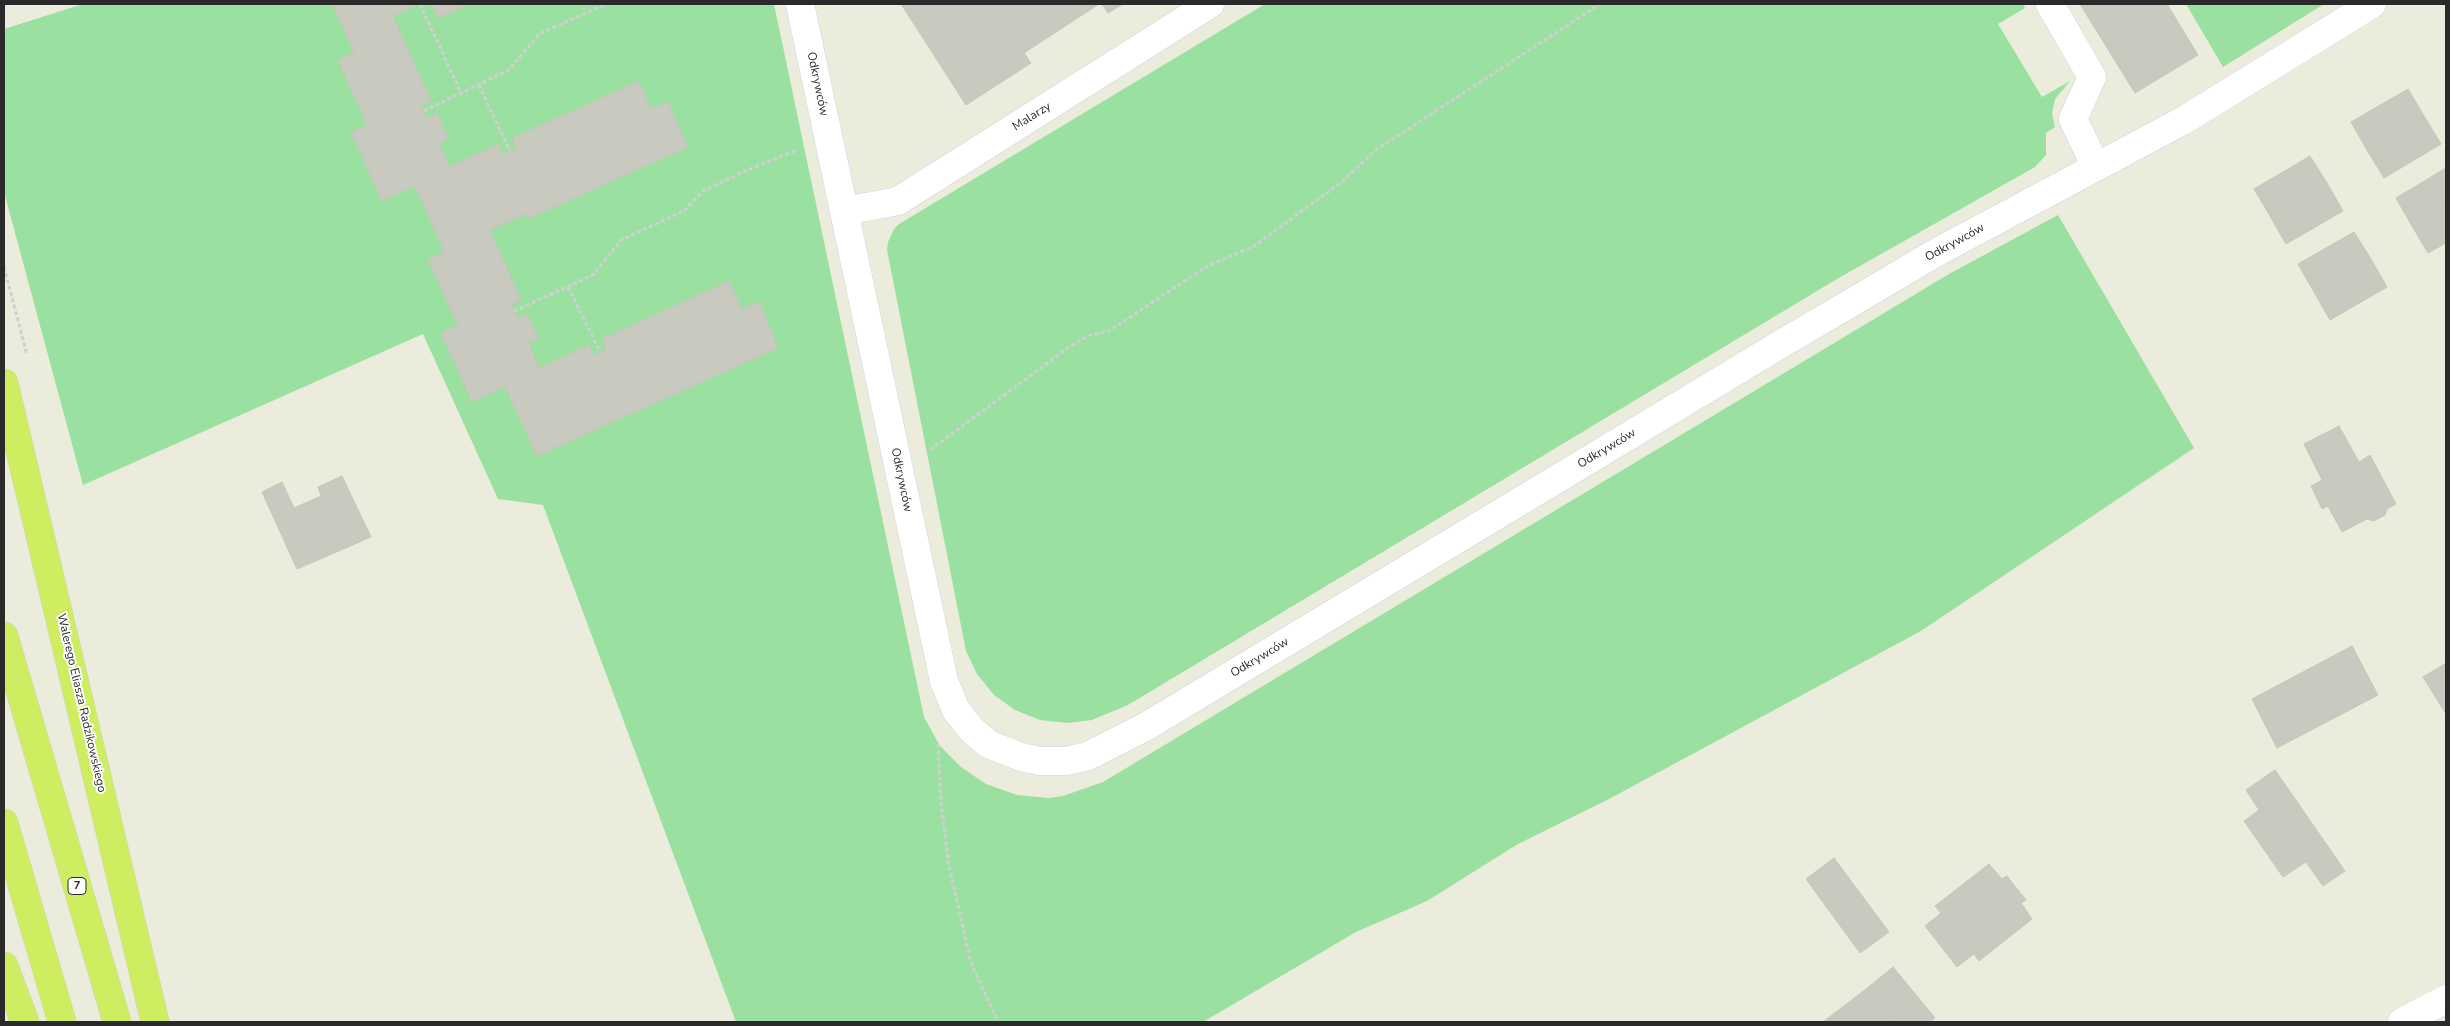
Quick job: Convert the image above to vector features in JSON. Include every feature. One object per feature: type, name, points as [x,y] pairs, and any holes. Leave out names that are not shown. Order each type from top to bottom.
[{"type":"main road","name":"Walerego Eliasza Radzikowskiego","points":[[4,384],[156,1022]]},
{"type":"main road","name":"7","points":[[4,636],[116,1022]]},
{"type":"main road","points":[[4,823],[62,1022]]},
{"type":"main road","points":[[4,966],[25,1022]]},
{"type":"street","name":"Odkrywców","points":[[800,4],[944,681],[956,710],[971,729],[988,744],[1021,757],[1040,761],[1066,761],[1088,756],[1147,726],[1930,256],[2186,119],[2372,4]]},
{"type":"street","name":"Malarzy","points":[[845,211],[898,201],[1210,4]]},
{"type":"street","points":[[2050,4],[2092,77],[2073,119],[2096,167]]},
{"type":"street","points":[[2402,1022],[2446,999]]},
{"type":"path","points":[[420,4],[461,93]]},
{"type":"path","points":[[424,111],[509,70],[539,34],[606,4]]},
{"type":"path","points":[[925,454],[1069,347],[1090,335],[1109,331],[1206,267],[1254,246],[1339,184],[1376,150],[1600,4]]},
{"type":"path","points":[[479,85],[510,151]]},
{"type":"path","points":[[514,311],[592,275],[621,240],[684,211],[703,191],[745,171],[803,148]]},
{"type":"path","points":[[568,286],[600,352]]},
{"type":"path","points":[[938,742],[941,803],[949,866],[971,963],[998,1022]]},
{"type":"green space","points":[[83,4],[774,4],[924,717],[940,746],[961,767],[986,784],[1017,795],[1049,798],[1063,796],[1103,782],[1949,274],[2058,215],[2194,448],[1921,631],[1609,799],[1518,844],[1427,901],[1356,932],[1203,1022],[736,1022],[543,505],[498,499],[423,334],[83,485],[4,192],[4,29]]},
{"type":"green space","points":[[1265,4],[2023,4],[2025,8],[1998,24],[2042,97],[2070,81],[2055,99],[2052,113],[2055,127],[2046,133],[2046,155],[2035,167],[1837,279],[1128,705],[1092,720],[1067,723],[1040,720],[1015,710],[994,695],[977,674],[966,651],[887,250],[888,242],[894,229],[899,224]]},
{"type":"green space","points":[[2186,4],[2324,4],[2223,67]]},
{"type":"building","points":[[332,4],[421,4],[393,16],[431,101],[421,105],[427,118],[437,113],[448,138],[439,143],[449,167],[498,144],[503,155],[516,148],[512,138],[639,81],[651,109],[668,102],[688,147],[528,219],[526,214],[490,230],[521,300],[512,305],[518,318],[527,314],[539,339],[529,343],[539,368],[589,345],[593,355],[600,352],[606,349],[602,339],[729,281],[742,309],[759,301],[778,348],[537,456],[505,387],[472,402],[441,333],[458,326],[428,260],[444,252],[415,186],[382,201],[351,132],[367,125],[338,60],[354,52]]},
{"type":"building","points":[[431,4],[470,4],[438,18]]},
{"type":"building","points":[[901,4],[1099,4],[1024,53],[1031,63],[966,105]]},
{"type":"building","points":[[1102,4],[1123,4],[1108,13]]},
{"type":"building","points":[[2080,4],[2167,4],[2198,55],[2135,93]]},
{"type":"building","points":[[2408,89],[2424,116],[2367,150],[2351,122]]},
{"type":"building","points":[[2424,116],[2441,144],[2384,178],[2367,150]]},
{"type":"building","points":[[2310,156],[2327,183],[2270,216],[2254,189]]},
{"type":"building","points":[[2446,168],[2446,206],[2412,226],[2396,198]]},
{"type":"building","points":[[2327,183],[2343,211],[2286,244],[2270,216]]},
{"type":"building","points":[[2446,206],[2446,243],[2428,253],[2412,226]]},
{"type":"building","points":[[2354,232],[2371,259],[2314,292],[2298,264]]},
{"type":"building","points":[[2371,259],[2387,287],[2330,320],[2314,292]]},
{"type":"building","points":[[2339,426],[2359,462],[2370,455],[2396,504],[2387,509],[2385,515],[2374,521],[2367,519],[2342,532],[2328,506],[2322,509],[2311,486],[2322,480],[2304,444]]},
{"type":"building","points":[[342,476],[371,537],[297,569],[262,492],[282,482],[294,508],[321,496],[318,487]]},
{"type":"building","points":[[2352,646],[2378,695],[2277,748],[2252,699]]},
{"type":"building","points":[[2446,663],[2446,714],[2423,677]]},
{"type":"building","points":[[2275,770],[2345,871],[2323,886],[2306,862],[2283,877],[2244,821],[2259,810],[2246,790]]},
{"type":"building","points":[[1834,858],[1889,932],[1860,953],[1806,879]]},
{"type":"building","points":[[1989,864],[2002,879],[2007,876],[2026,900],[2021,903],[2032,919],[1979,961],[1974,954],[1957,967],[1925,926],[1941,913],[1935,906]]},
{"type":"building","points":[[1893,967],[1935,1018],[1929,1022],[1899,1022],[1870,986]]},
{"type":"building","points":[[1870,986],[1899,1022],[1823,1022]]}]
